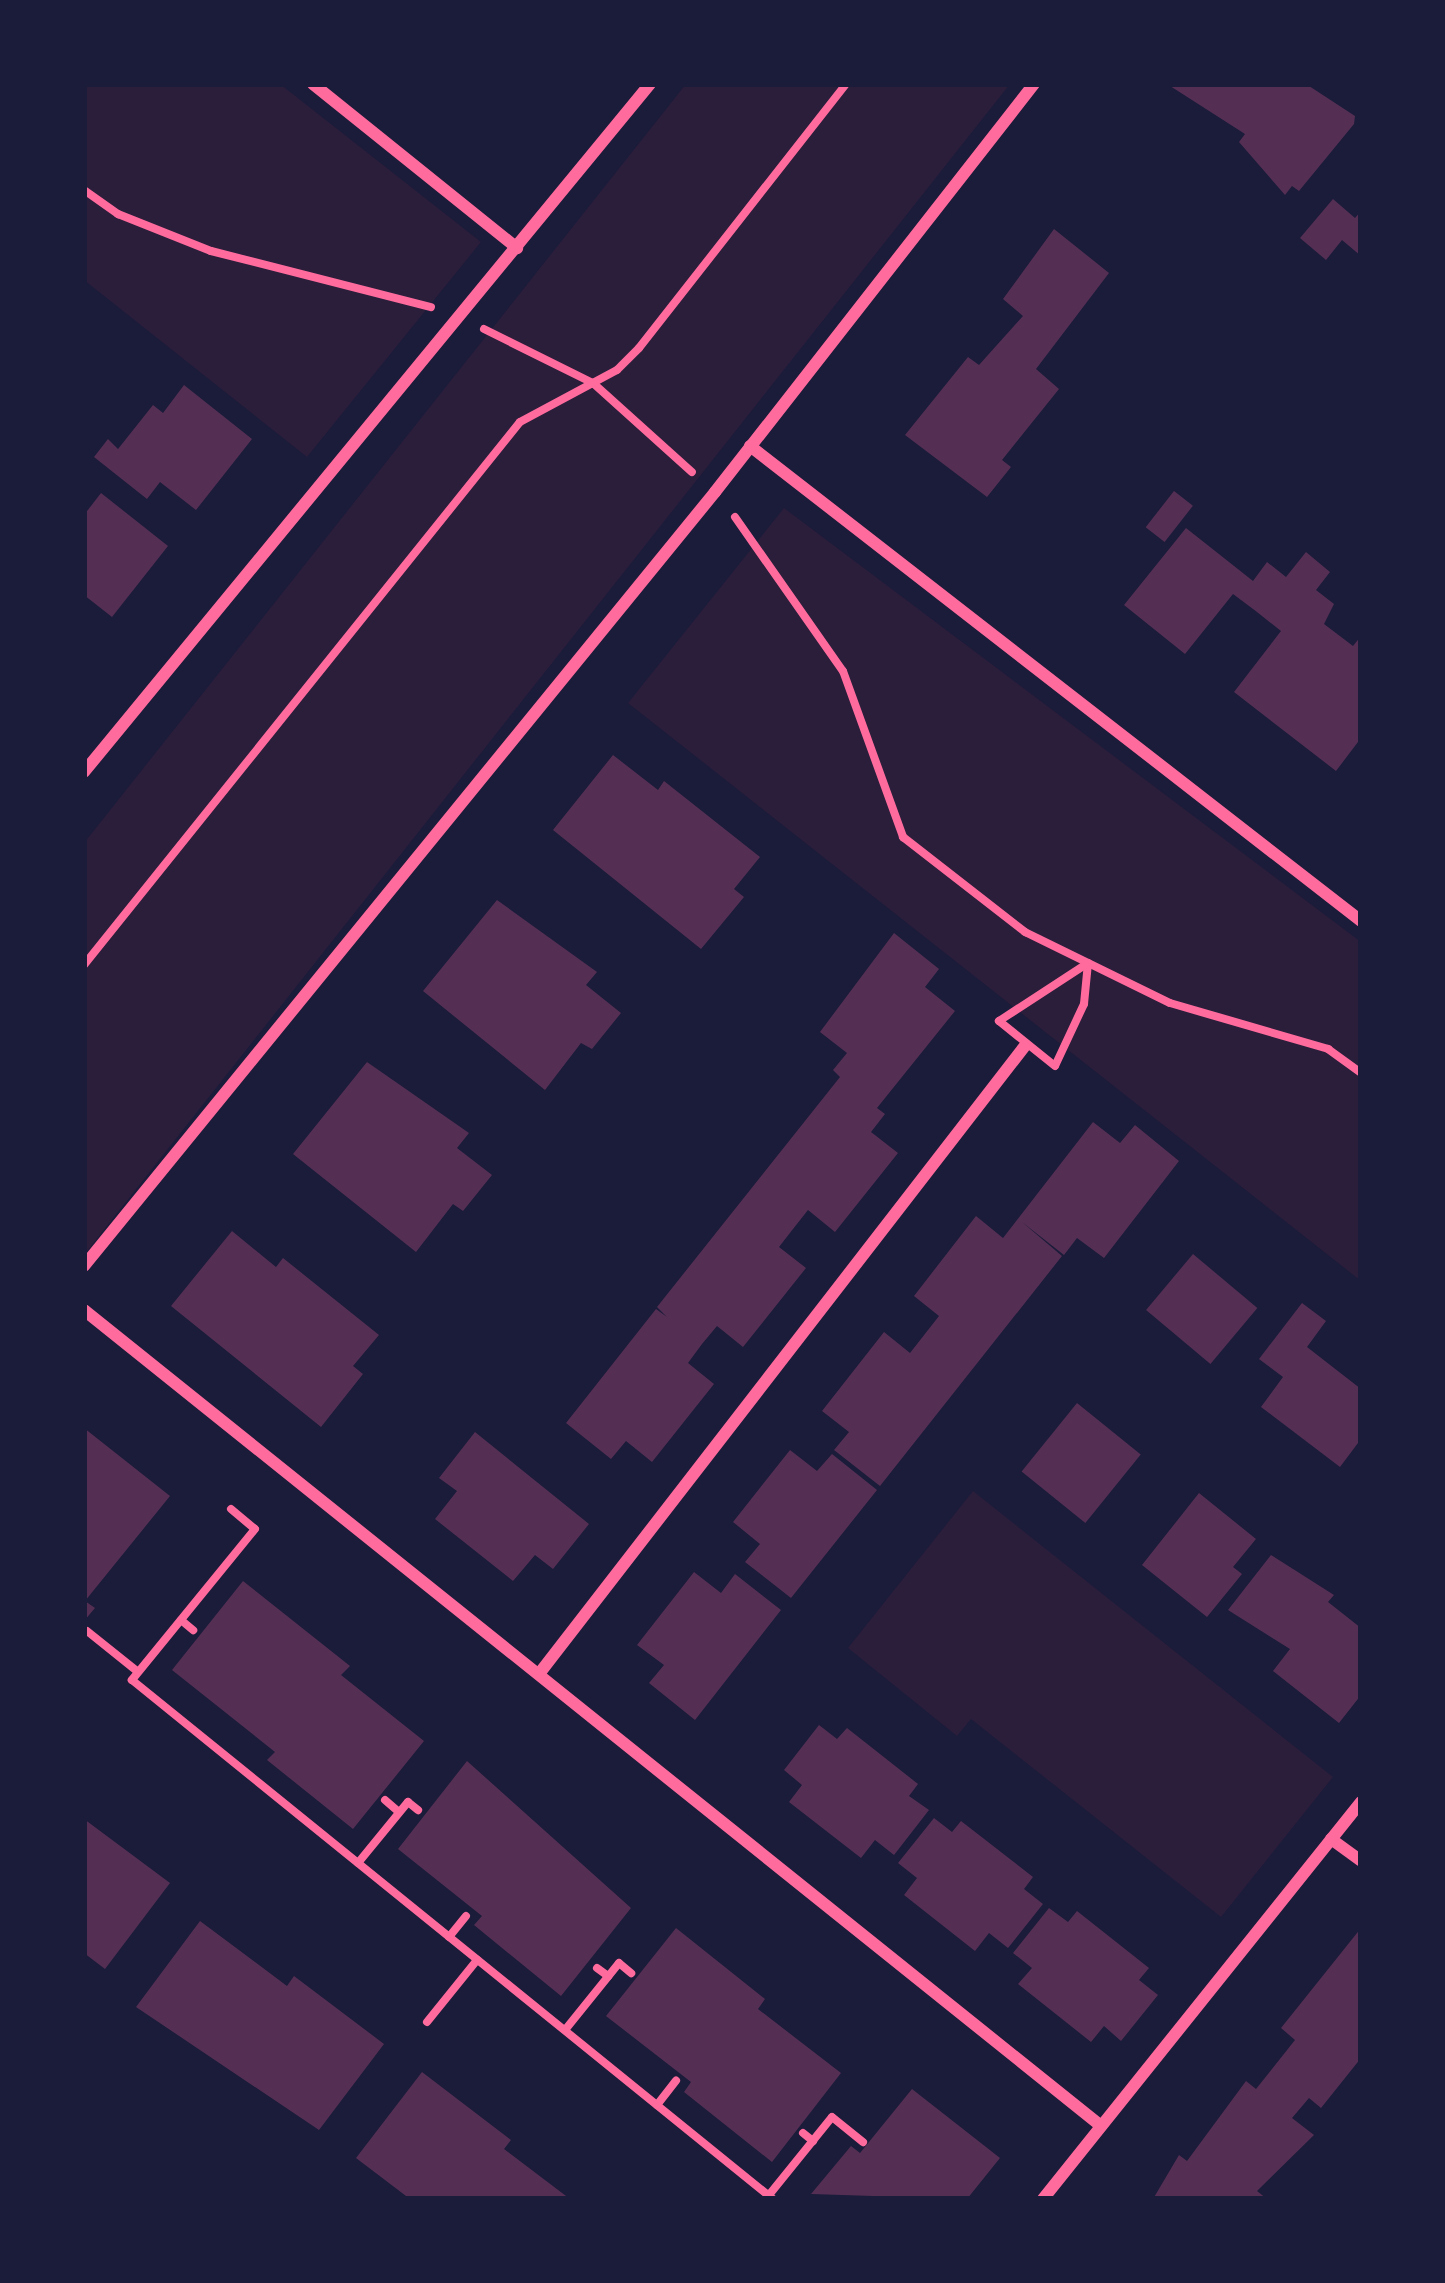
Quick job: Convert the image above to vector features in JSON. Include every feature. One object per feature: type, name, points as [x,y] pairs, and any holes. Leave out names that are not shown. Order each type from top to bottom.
[{"type":"street","points":[[313,84],[517,248]]},
{"type":"street","points":[[84,772],[650,84]]},
{"type":"street","points":[[84,1266],[715,492],[1034,84]]},
{"type":"street","points":[[750,446],[1361,921]]},
{"type":"street","points":[[542,1670],[1024,1047]]},
{"type":"street","points":[[84,1310],[542,1670],[1101,2126]]},
{"type":"street","points":[[1043,2199],[1361,1802]]},
{"type":"street","points":[[1331,1838],[1361,1861]]},
{"type":"path","points":[[84,965],[520,422],[593,383],[639,348],[846,84]]},
{"type":"path","points":[[84,190],[118,214],[211,251],[461,316],[593,383],[715,492],[802,602],[843,671],[903,837],[1025,932],[1170,1003],[1328,1049],[1361,1072]]},
{"type":"path","points":[[999,1021],[1088,963]]},
{"type":"path","points":[[1054,1066],[1084,1004],[1088,963]]},
{"type":"path","points":[[231,1509],[254,1529],[132,1680],[771,2197],[832,2117],[863,2142]]},
{"type":"path","points":[[181,1620],[193,1630]]},
{"type":"path","points":[[87,1631],[138,1672]]},
{"type":"path","points":[[385,1801],[399,1812]]},
{"type":"path","points":[[358,1863],[408,1802],[418,1810]]},
{"type":"path","points":[[449,1937],[466,1916]]},
{"type":"path","points":[[427,2023],[477,1960]]},
{"type":"path","points":[[565,2030],[619,1963],[631,1973]]},
{"type":"path","points":[[597,1968],[608,1976]]},
{"type":"path","points":[[657,2105],[676,2081]]},
{"type":"path","points":[[803,2133],[813,2141]]},
{"type":"shaded area","points":[[84,84],[280,84],[481,242],[307,457],[84,280]]},
{"type":"shaded area","points":[[686,84],[1010,84],[84,1255],[84,843]]},
{"type":"shaded area","points":[[784,508],[1361,942],[1361,1281],[628,703]]},
{"type":"shaded area","points":[[973,1491],[1333,1777],[1221,1917],[971,1719],[957,1736],[848,1648]]},
{"type":"building","points":[[1167,84],[1306,84],[1355,116],[1354,124],[1299,191],[1292,186],[1285,195],[1239,142],[1245,134]]},
{"type":"building","points":[[1333,199],[1355,218],[1361,211],[1361,256],[1342,240],[1326,260],[1300,238]]},
{"type":"building","points":[[1054,229],[1109,273],[1036,369],[1059,389],[1002,460],[1011,467],[987,497],[905,435],[968,357],[979,365],[1023,316],[1003,299]]},
{"type":"building","points":[[184,385],[252,439],[196,510],[160,482],[147,499],[94,457],[108,439],[118,449],[153,405],[163,413]]},
{"type":"building","points":[[1174,491],[1193,506],[1165,542],[1146,527]]},
{"type":"building","points":[[101,493],[168,546],[112,617],[84,595],[84,515]]},
{"type":"building","points":[[1186,528],[1253,581],[1267,562],[1286,577],[1306,552],[1330,572],[1316,590],[1334,604],[1324,624],[1353,646],[1361,636],[1361,738],[1336,771],[1234,692],[1281,631],[1257,612],[1233,594],[1185,654],[1124,605]]},
{"type":"building","points":[[613,755],[658,790],[664,781],[760,857],[734,889],[744,897],[701,949],[553,830]]},
{"type":"building","points":[[497,900],[597,972],[586,985],[621,1013],[592,1049],[581,1043],[545,1090],[423,991]]},
{"type":"building","points":[[894,933],[939,969],[925,987],[955,1011],[877,1108],[885,1114],[871,1132],[898,1153],[835,1232],[808,1210],[779,1247],[806,1268],[743,1347],[717,1326],[702,1344],[688,1363],[714,1384],[652,1462],[626,1441],[611,1459],[566,1423],[656,1309],[667,1317],[657,1307],[840,1077],[833,1070],[847,1053],[820,1032]]},
{"type":"building","points":[[367,1062],[469,1133],[457,1148],[492,1175],[463,1211],[453,1204],[416,1252],[293,1154]]},
{"type":"building","points":[[1093,1122],[1120,1143],[1135,1125],[1179,1161],[1104,1258],[1077,1238],[1064,1255],[1022,1222],[1062,1256],[880,1486],[834,1450],[849,1432],[822,1411],[884,1332],[910,1353],[939,1316],[914,1296],[976,1216],[1003,1238]]},
{"type":"building","points":[[232,1231],[276,1267],[283,1258],[379,1335],[353,1366],[363,1374],[321,1427],[171,1306]]},
{"type":"building","points":[[1193,1254],[1257,1308],[1210,1364],[1146,1310]]},
{"type":"building","points":[[1302,1303],[1326,1321],[1307,1347],[1361,1389],[1361,1439],[1340,1467],[1261,1407],[1283,1377],[1259,1359]]},
{"type":"building","points":[[1077,1403],[1141,1455],[1085,1523],[1022,1471]]},
{"type":"building","points":[[84,1428],[170,1496],[85,1601],[95,1608],[84,1621]]},
{"type":"building","points":[[475,1432],[589,1524],[553,1569],[535,1555],[513,1581],[435,1519],[457,1491],[439,1478]]},
{"type":"building","points":[[790,1450],[817,1471],[832,1454],[877,1490],[791,1598],[745,1562],[760,1544],[733,1522]]},
{"type":"building","points":[[1199,1493],[1256,1539],[1233,1567],[1242,1574],[1207,1617],[1142,1565]]},
{"type":"building","points":[[1271,1555],[1334,1595],[1328,1602],[1361,1628],[1361,1695],[1339,1723],[1273,1671],[1290,1649],[1228,1610]]},
{"type":"building","points":[[694,1572],[721,1593],[735,1574],[781,1610],[695,1720],[649,1683],[664,1665],[637,1645]]},
{"type":"building","points":[[243,1581],[350,1666],[341,1675],[424,1741],[353,1829],[267,1760],[275,1752],[172,1670]]},
{"type":"building","points":[[819,1725],[837,1739],[847,1728],[918,1784],[909,1796],[929,1810],[894,1855],[875,1840],[861,1858],[789,1802],[802,1785],[784,1770]]},
{"type":"building","points":[[467,1761],[631,1908],[561,1996],[474,1925],[482,1916],[398,1849]]},
{"type":"building","points":[[934,1818],[952,1832],[961,1821],[1033,1877],[1024,1889],[1043,1904],[1008,1948],[989,1933],[975,1951],[904,1895],[917,1878],[898,1863]]},
{"type":"building","points":[[84,1819],[170,1883],[105,1969],[84,1953]]},
{"type":"building","points":[[1049,1908],[1068,1922],[1077,1911],[1149,1968],[1139,1980],[1158,1995],[1121,2041],[1104,2026],[1091,2042],[1018,1984],[1032,1968],[1013,1953]]},
{"type":"building","points":[[200,1921],[287,1986],[294,1976],[384,2044],[319,2130],[136,2007]]},
{"type":"building","points":[[676,1928],[765,1999],[758,2009],[841,2073],[772,2162],[684,2092],[691,2082],[606,2016]]},
{"type":"building","points":[[1361,1928],[1361,2058],[1321,2108],[1309,2098],[1292,2118],[1314,2135],[1257,2191],[1267,2199],[1153,2199],[1179,2155],[1187,2161],[1246,2081],[1256,2089],[1295,2040],[1281,2028]]},
{"type":"building","points":[[422,2072],[511,2140],[504,2149],[570,2199],[410,2199],[356,2158]]},
{"type":"building","points":[[912,2089],[1000,2158],[967,2199],[811,2194],[851,2146],[860,2153]]}]
